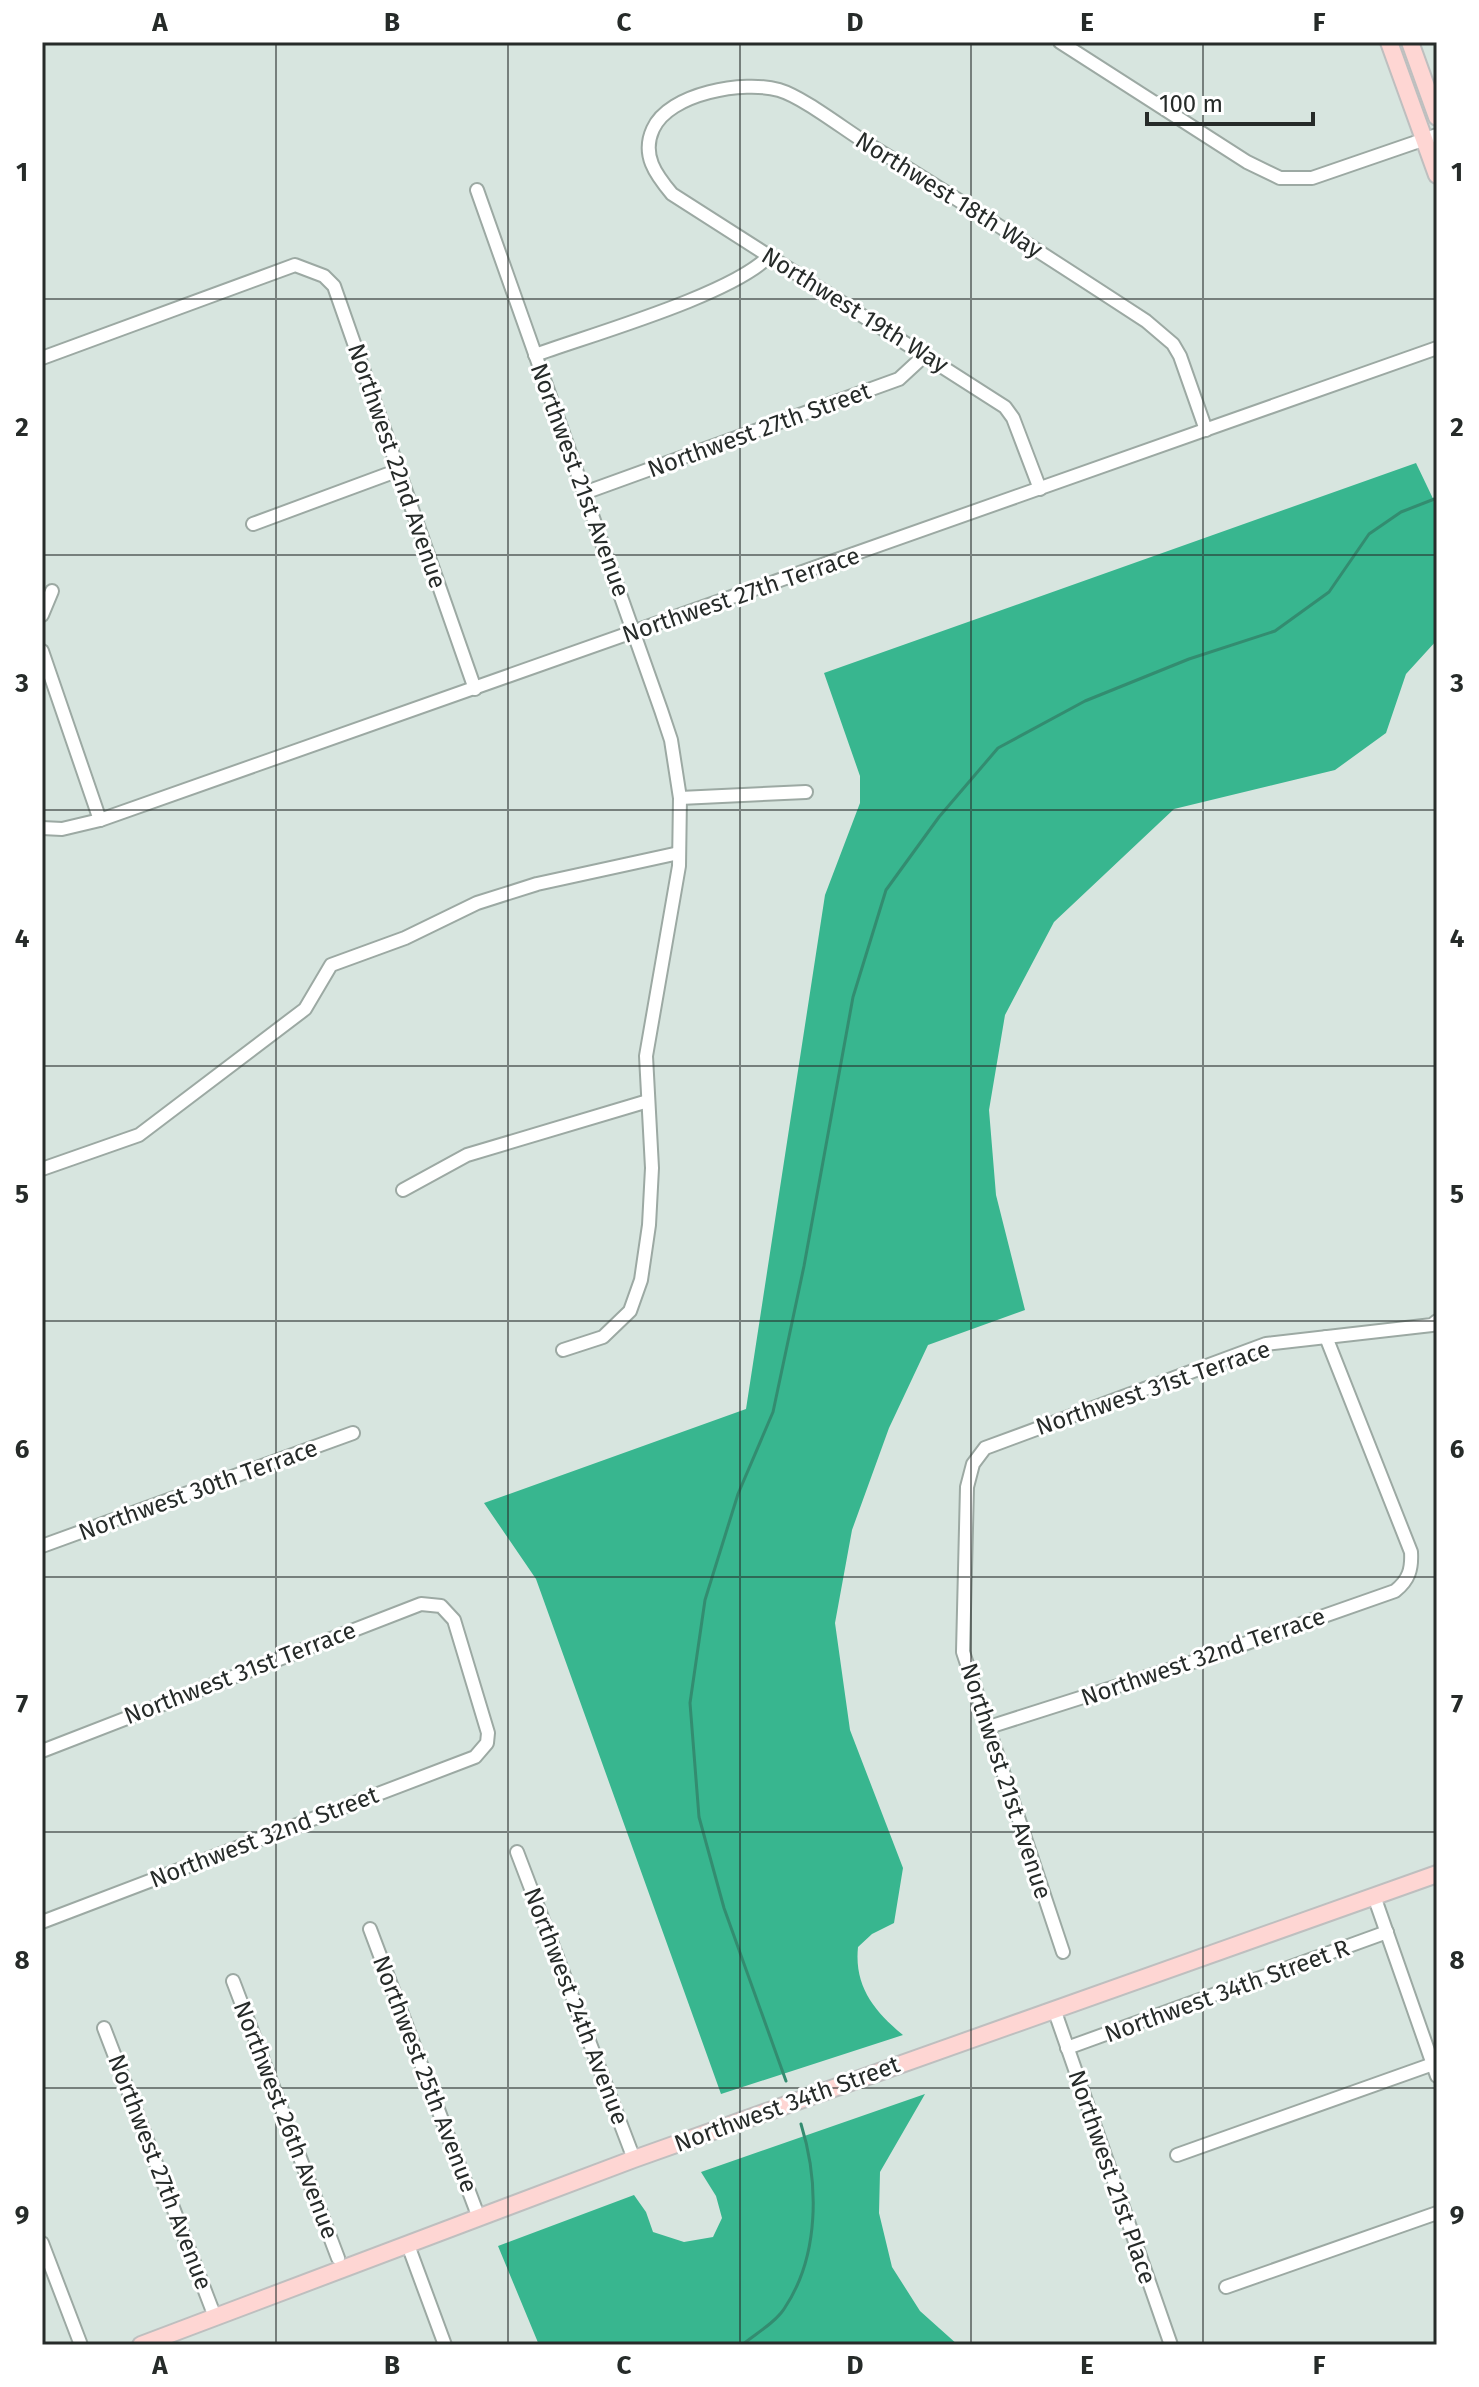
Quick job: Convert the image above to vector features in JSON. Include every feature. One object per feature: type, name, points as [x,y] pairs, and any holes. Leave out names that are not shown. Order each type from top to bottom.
[{"type":"main road","points":[[1389,42],[1431,137],[1437,175]]},
{"type":"main road","points":[[1410,42],[1437,117]]},
{"type":"main road","name":"Northwest 34th Street","points":[[141,2345],[634,2159],[1437,1874]]},
{"type":"street","points":[[1060,42],[1247,162],[1280,178],[1312,178],[1431,137]]},
{"type":"street","name":"Northwest 18th Way","points":[[648,149],[652,130],[663,114],[679,103],[737,86],[780,90],[956,197],[1146,321],[1173,344],[1180,356],[1206,430]]},
{"type":"street","name":"Northwest 19th Way","points":[[648,149],[655,174],[672,194],[1005,407],[1013,418],[1040,489]]},
{"type":"street","name":"Northwest 21st Avenue","points":[[477,190],[671,740],[680,798],[679,853],[646,1056],[652,1168],[641,1280],[630,1311],[603,1337],[563,1350]]},
{"type":"street","points":[[535,355],[722,287],[757,269],[770,255]]},
{"type":"street","name":"Northwest 22nd Avenue","points":[[42,358],[295,265],[324,276],[334,286],[475,689]]},
{"type":"street","name":"Northwest 27th Terrace","points":[[42,828],[62,829],[100,820],[1437,348]]},
{"type":"street","name":"Northwest 27th Street","points":[[584,493],[899,379],[925,355]]},
{"type":"street","points":[[253,524],[399,470]]},
{"type":"street","points":[[42,615],[52,591]]},
{"type":"street","points":[[42,651],[100,820]]},
{"type":"street","points":[[680,798],[806,792]]},
{"type":"street","points":[[42,1169],[139,1135],[305,1009],[331,965],[405,938],[477,903],[537,884],[679,853]]},
{"type":"street","points":[[403,1190],[467,1155],[648,1101]]},
{"type":"street","name":"Northwest 31st Terrace","points":[[973,1464],[985,1448],[1266,1344],[1432,1325],[1437,1321]]},
{"type":"street","name":"Northwest 32nd Terrace","points":[[989,1727],[1190,1663],[1395,1591],[1410,1574],[1411,1552],[1326,1337]]},
{"type":"street","name":"Northwest 30th Terrace","points":[[42,1546],[353,1433]]},
{"type":"street","name":"Northwest 21st Avenue","points":[[973,1464],[967,1487],[963,1652],[1063,1952]]},
{"type":"street","name":"Northwest 31st Terrace","points":[[42,1751],[396,1613],[421,1604],[441,1606]]},
{"type":"street","name":"Northwest 32nd Street","points":[[43,1919],[462,1763],[484,1750],[488,1733],[454,1620],[441,1606]]},
{"type":"street","name":"Northwest 24th Avenue","points":[[517,1852],[634,2159]]},
{"type":"street","points":[[1177,2155],[1435,2070],[1374,1896]]},
{"type":"street","name":"Northwest 25th Avenue","points":[[370,1929],[479,2218]]},
{"type":"street","name":"Northwest 34th Street R","points":[[1067,2048],[1387,1932]]},
{"type":"street","name":"Northwest 26th Avenue","points":[[233,1981],[338,2258]]},
{"type":"street","name":"Northwest 21st Place","points":[[1054,2009],[1171,2345]]},
{"type":"street","name":"Northwest 27th Avenue","points":[[104,2028],[215,2317]]},
{"type":"street","points":[[1226,2287],[1437,2213]]},
{"type":"street","points":[[42,2243],[81,2345]]},
{"type":"street","points":[[408,2245],[445,2345]]},
{"type":"green space","points":[[1416,463],[1437,507],[1437,640],[1406,674],[1386,733],[1335,770],[1174,809],[1054,922],[1005,1015],[989,1110],[996,1195],[1025,1310],[928,1345],[889,1428],[852,1530],[835,1623],[850,1730],[903,1868],[894,1923],[872,1934],[858,1947],[859,1974],[875,2007],[903,2035],[721,2094],[536,1579],[484,1503],[746,1409],[825,895],[860,803],[860,776],[824,673]]},
{"type":"green space","points":[[925,2094],[880,2172],[879,2213],[892,2267],[920,2311],[958,2345],[539,2345],[498,2246],[634,2195],[646,2212],[653,2232],[684,2242],[713,2237],[722,2218],[716,2196],[701,2172]]},
{"type":"waterway","points":[[786,2081],[724,1908],[699,1817],[690,1703],[705,1600],[738,1494],[773,1412],[804,1266],[853,997],[886,890],[939,817],[998,748],[1085,701],[1189,659],[1275,631],[1329,592],[1369,534],[1401,512],[1437,498]]},
{"type":"waterway","points":[[742,2345],[784,2309],[804,2266],[810,2242],[813,2194],[801,2124]]}]
